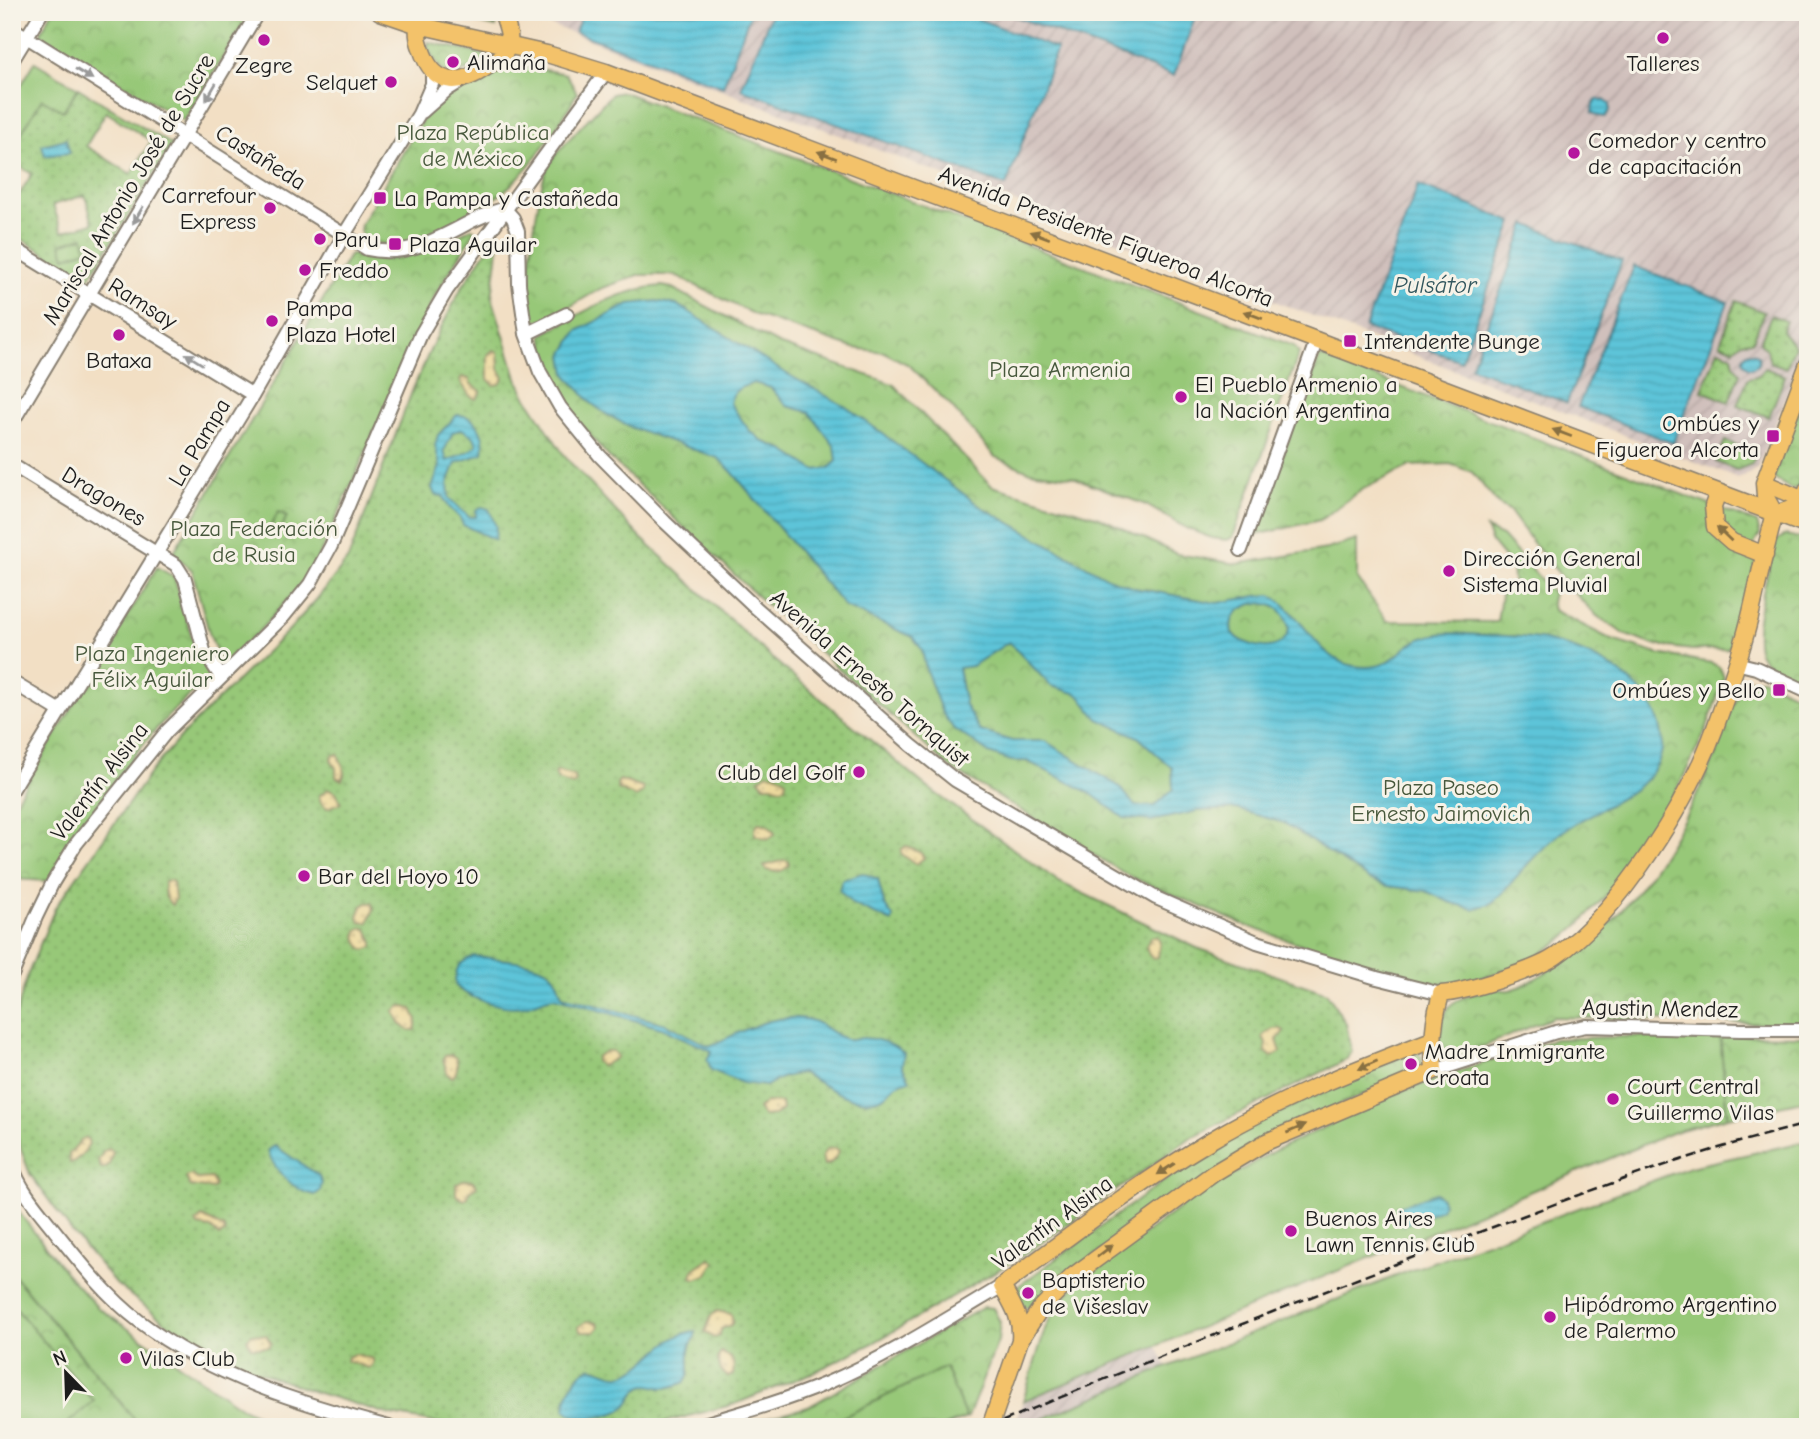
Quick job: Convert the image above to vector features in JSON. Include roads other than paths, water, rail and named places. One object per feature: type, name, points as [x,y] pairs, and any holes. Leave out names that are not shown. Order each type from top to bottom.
[{"type":"main road","name":"Avenida Presidente Figueroa Alcorta","points":[[380,12],[421,18],[606,72],[1808,526]]},
{"type":"main road","points":[[421,18],[417,33],[420,47],[432,70],[445,79],[464,79],[500,58],[509,45],[508,30],[502,12]]},
{"type":"main road","points":[[990,1427],[1020,1340],[1040,1309],[1094,1259],[1223,1167],[1266,1142],[1434,1071],[1432,1040],[1441,994],[1463,991],[1533,968],[1555,957],[1603,912],[1644,860],[1694,779],[1715,729],[1749,620],[1775,514],[1765,496],[1764,483],[1808,364]]},
{"type":"main road","points":[[1764,483],[1806,495],[1795,509],[1775,514]]},
{"type":"main road","points":[[1717,492],[1713,506],[1715,527],[1732,542],[1765,555]]},
{"type":"main road","name":"Valentín Alsina","points":[[1002,1286],[1207,1142],[1263,1112],[1432,1040]]},
{"type":"main road","points":[[1002,1286],[1021,1324],[1020,1340]]},
{"type":"main road","points":[[1014,1307],[1025,1313],[1040,1309]]},
{"type":"street","points":[[12,61],[42,12]]},
{"type":"street","name":"Mariscal Antonio José de Sucre","points":[[12,423],[258,12]]},
{"type":"street","name":"Castañeda","points":[[12,28],[367,249],[410,249],[487,214],[505,209]]},
{"type":"street","name":"La Pampa","points":[[12,790],[253,395],[344,235],[419,114],[432,84],[432,70]]},
{"type":"street","name":"Valentín Alsina","points":[[12,975],[53,882],[76,844],[167,731],[285,616],[310,584],[331,546],[421,334],[447,290],[606,72]]},
{"type":"street","name":"La Pampa","points":[[419,114],[464,79]]},
{"type":"street","name":"Avenida Ernesto Tornquist","points":[[505,209],[513,218],[518,231],[519,284],[526,334],[549,390],[571,422],[600,456],[754,606],[911,745],[955,780],[1156,898],[1257,942],[1441,994]]},
{"type":"street","name":"Ramsay","points":[[12,247],[253,395]]},
{"type":"street","points":[[526,334],[567,314]]},
{"type":"street","points":[[1241,550],[1317,339]]},
{"type":"street","name":"Dragones","points":[[12,465],[176,565],[188,588],[204,651],[221,677]]},
{"type":"street","points":[[1736,663],[1756,668],[1808,692]]},
{"type":"street","points":[[12,682],[61,711]]},
{"type":"street","name":"Agustin Mendez","points":[[1434,1071],[1556,1032],[1586,1026],[1808,1030]]},
{"type":"street","points":[[13,1170],[34,1203],[68,1246],[116,1301],[141,1323],[226,1374],[334,1412],[388,1427]]},
{"type":"street","name":"Valentín Alsina","points":[[693,1427],[824,1385],[863,1366],[1002,1286]]},
{"type":"water","points":[[583,12],[751,12],[723,87],[575,32]]},
{"type":"water","points":[[772,12],[960,12],[1057,49],[1006,186],[741,89]]},
{"type":"water","points":[[1003,12],[1197,12],[1174,76]]},
{"type":"water","points":[[1597,99],[1610,104],[1610,111],[1605,117],[1592,112]]},
{"type":"water","points":[[66,139],[70,153],[45,156],[42,145]]},
{"type":"water","name":"Pulsátor","points":[[1418,185],[1513,222],[1461,361],[1365,328]]},
{"type":"water","points":[[1526,224],[1622,261],[1567,403],[1471,367]]},
{"type":"water","points":[[1634,266],[1728,302],[1673,443],[1578,407]]},
{"type":"water","points":[[657,301],[677,305],[688,311],[782,371],[848,408],[980,506],[1110,579],[1135,588],[1217,603],[1271,595],[1292,613],[1319,645],[1341,662],[1354,666],[1368,667],[1388,662],[1418,640],[1448,633],[1514,636],[1575,649],[1618,672],[1642,693],[1651,705],[1662,737],[1658,762],[1646,780],[1635,789],[1558,835],[1535,856],[1500,896],[1490,904],[1473,909],[1426,891],[1387,886],[1369,879],[1284,823],[1236,809],[1198,811],[1151,821],[1124,818],[1090,793],[1027,761],[1011,761],[989,753],[953,728],[942,713],[926,670],[922,650],[913,637],[845,607],[718,458],[630,427],[591,403],[566,374],[563,355],[577,331],[629,304]],"holes":[[[754,383],[771,388],[787,406],[809,412],[835,447],[837,461],[829,468],[815,470],[782,449],[764,442],[749,430],[730,403],[738,389]],[[1255,603],[1278,608],[1289,629],[1285,638],[1280,643],[1264,647],[1239,639],[1232,633],[1231,627],[1236,613]],[[1009,642],[1051,686],[1078,694],[1098,719],[1138,737],[1172,768],[1173,789],[1155,806],[1135,806],[1120,787],[1045,741],[1012,741],[980,731],[965,705],[958,668],[972,666]]]},
{"type":"water","points":[[1751,352],[1757,354],[1757,366],[1751,368],[1745,366],[1743,360],[1745,354]]},
{"type":"water","points":[[457,415],[470,419],[479,428],[483,453],[456,463],[448,483],[449,498],[469,517],[476,517],[476,510],[482,507],[489,509],[496,527],[495,540],[463,525],[443,496],[435,495],[432,488],[440,466],[435,445],[438,435]],"holes":[[[462,429],[474,437],[477,445],[447,461],[444,451],[453,432]]]},
{"type":"water","points":[[862,873],[878,879],[884,904],[893,917],[892,922],[852,904],[839,890],[842,880]]},
{"type":"water","points":[[474,956],[525,962],[543,968],[554,977],[562,996],[666,1024],[709,1046],[773,1020],[800,1018],[813,1021],[847,1039],[874,1039],[895,1047],[904,1053],[902,1066],[910,1080],[897,1085],[881,1098],[868,1101],[838,1093],[802,1073],[783,1077],[766,1086],[742,1083],[711,1070],[707,1059],[712,1051],[661,1028],[554,997],[510,1007],[479,1000],[455,985],[458,967]]},
{"type":"water","points":[[275,1146],[319,1176],[322,1183],[320,1191],[315,1195],[307,1193],[286,1179],[268,1150]]},
{"type":"water","points":[[1436,1193],[1443,1204],[1441,1209],[1403,1225],[1396,1207]]},
{"type":"water","points":[[696,1331],[690,1347],[689,1374],[685,1382],[666,1388],[643,1386],[625,1407],[604,1416],[577,1416],[565,1409],[573,1384],[591,1367],[615,1375],[627,1373],[636,1369],[673,1339]]},
{"type":"railway","points":[[989,1427],[1466,1237],[1635,1175],[1808,1124]]},
{"type":"place","name":"Talleres","points":[[1663,38]]},
{"type":"place","name":"Zegre","points":[[264,40]]},
{"type":"place","name":"Alimaña","points":[[453,62]]},
{"type":"place","name":"Selquet","points":[[391,82]]},
{"type":"place","name":"Comedor y centro de capacitación","points":[[1574,153]]},
{"type":"place","name":"La Pampa y Castañeda","points":[[380,198]]},
{"type":"place","name":"Carrefour Express","points":[[270,208]]},
{"type":"place","name":"Paru","points":[[320,239]]},
{"type":"place","name":"Plaza Aguilar","points":[[395,244]]},
{"type":"place","name":"Freddo","points":[[305,270]]},
{"type":"place","name":"Pampa Plaza Hotel","points":[[272,321]]},
{"type":"place","name":"Bataxa","points":[[119,335]]},
{"type":"place","name":"Intendente Bunge","points":[[1350,341]]},
{"type":"place","name":"El Pueblo Armenio a la Nación Argentina","points":[[1181,397]]},
{"type":"place","name":"Ombúes y Figueroa Alcorta","points":[[1773,436]]},
{"type":"place","name":"Dirección General Sistema Pluvial","points":[[1449,571]]},
{"type":"place","name":"Ombúes y Bello","points":[[1779,690]]},
{"type":"place","name":"Club del Golf","points":[[859,772]]},
{"type":"place","name":"Bar del Hoyo 10","points":[[304,876]]},
{"type":"place","name":"Madre Inmigrante Croata","points":[[1411,1064]]},
{"type":"place","name":"Court Central Guillermo Vilas","points":[[1613,1099]]},
{"type":"place","name":"Buenos Aires Lawn Tennis Club","points":[[1291,1231]]},
{"type":"place","name":"Baptisterio de Višeslav","points":[[1028,1293]]},
{"type":"place","name":"Hipódromo Argentino de Palermo","points":[[1550,1317]]},
{"type":"place","name":"Vilas Club","points":[[126,1358]]},
{"type":"park label","name":"Plaza República de México","points":[[473,145]]},
{"type":"park label","name":"Plaza Armenia","points":[[1060,369]]},
{"type":"park label","name":"Plaza Federación de Rusia","points":[[254,541]]},
{"type":"park label","name":"Plaza Ingeniero Félix Aguilar","points":[[152,666]]},
{"type":"park label","name":"Plaza Paseo Ernesto Jaimovich","points":[[1441,800]]}]
